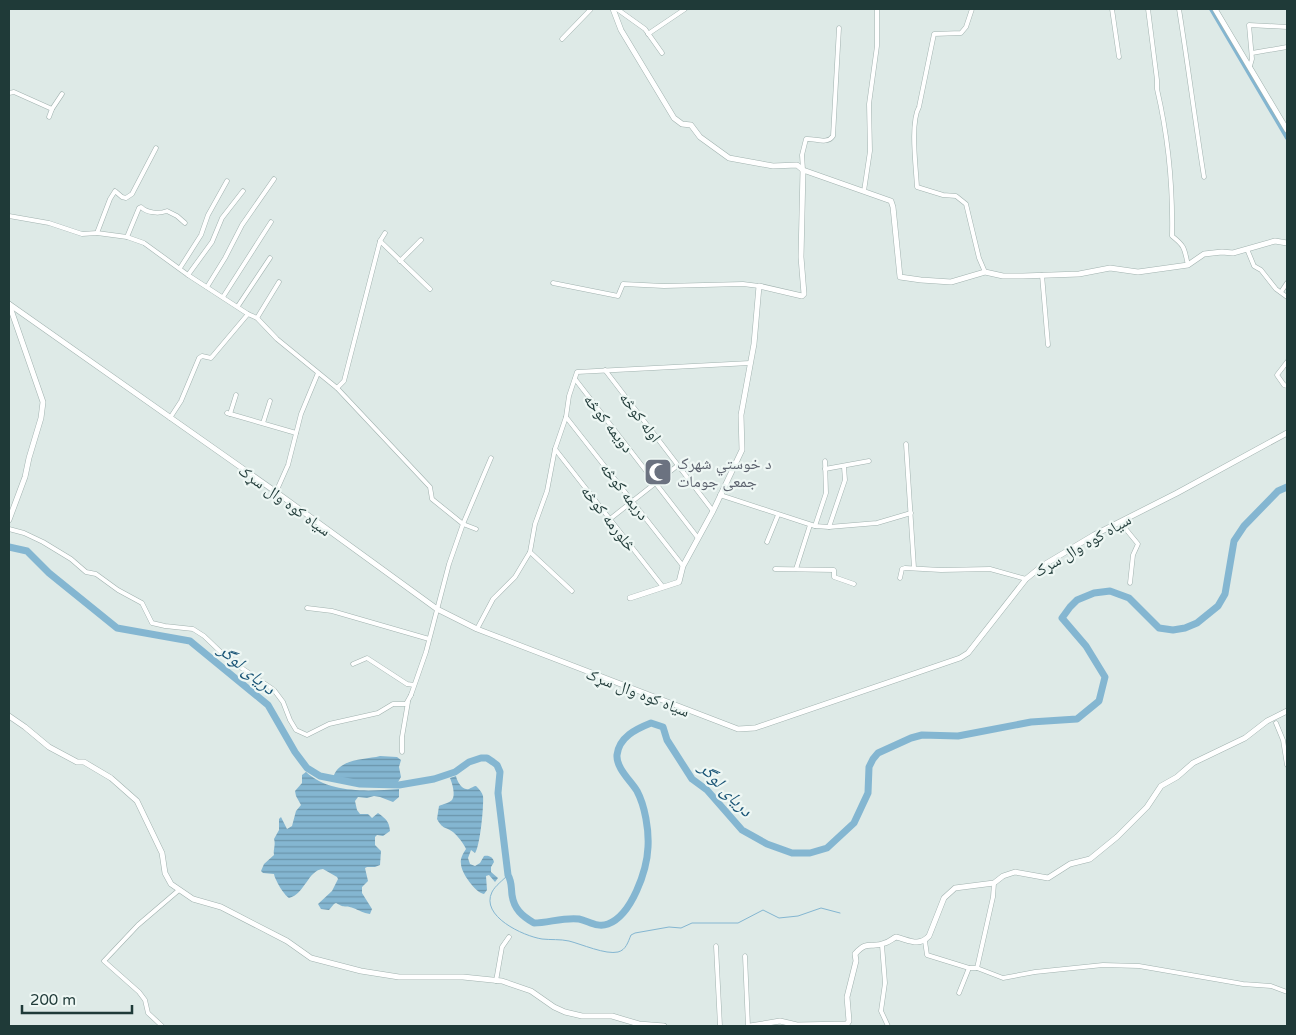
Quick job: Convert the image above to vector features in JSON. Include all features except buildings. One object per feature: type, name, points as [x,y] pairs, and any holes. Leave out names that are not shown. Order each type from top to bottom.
[{"type":"street","points":[[562,39],[591,9]]},
{"type":"street","points":[[612,9],[621,30],[674,118],[682,124],[691,125],[700,137],[729,158],[773,166],[797,165],[803,170],[891,201],[894,207],[900,277],[951,282],[985,272],[1003,276],[1079,274],[1110,268],[1138,272],[1188,266],[1204,254],[1233,253],[1275,241],[1287,243]]},
{"type":"street","points":[[617,9],[645,29],[662,53]]},
{"type":"street","points":[[648,34],[685,9]]},
{"type":"street","points":[[864,191],[870,151],[869,104],[877,46],[877,9]]},
{"type":"street","points":[[972,9],[966,28],[961,33],[934,34],[919,107],[916,113],[914,139],[917,187],[943,195],[956,196],[966,204],[979,258],[985,272]]},
{"type":"street","points":[[1112,9],[1119,57]]},
{"type":"street","points":[[1148,9],[1157,89],[1166,140],[1173,218],[1172,236],[1184,246],[1188,266]]},
{"type":"street","points":[[1178,9],[1190,74],[1204,177]]},
{"type":"street","points":[[1215,9],[1287,130]]},
{"type":"street","points":[[1250,66],[1252,53],[1249,25],[1287,26]]},
{"type":"street","points":[[553,283],[618,296],[623,284],[664,286],[744,284],[802,296],[804,294],[801,257],[802,155],[806,139],[826,141],[833,136],[839,28]]},
{"type":"street","points":[[1252,53],[1287,47]]},
{"type":"street","points":[[9,93],[14,92],[52,109]]},
{"type":"street","points":[[50,117],[52,109],[62,94]]},
{"type":"street","points":[[97,233],[110,198],[115,192],[126,198],[132,194],[156,148]]},
{"type":"street","points":[[206,287],[225,258],[242,225],[274,179]]},
{"type":"street","points":[[180,268],[201,235],[208,215],[227,181]]},
{"type":"street","points":[[188,275],[212,242],[222,218],[243,191]]},
{"type":"street","points":[[127,237],[141,207],[144,210],[161,213],[166,211],[177,216],[185,223]]},
{"type":"street","points":[[9,216],[49,224],[82,234],[97,233],[127,237],[144,243],[206,287],[257,318],[276,339],[337,388],[430,486],[432,499],[463,524],[476,529]]},
{"type":"street","points":[[223,297],[271,222]]},
{"type":"street","points":[[337,388],[344,381],[380,240],[385,233]]},
{"type":"street","points":[[380,240],[430,289]]},
{"type":"street","points":[[400,261],[421,240]]},
{"type":"street","points":[[1247,248],[1254,266],[1261,270],[1287,297]]},
{"type":"street","points":[[238,306],[270,258]]},
{"type":"street","points":[[1042,275],[1048,344]]},
{"type":"street","points":[[257,318],[279,282]]},
{"type":"street","points":[[1281,292],[1287,283]]},
{"type":"street","points":[[630,598],[679,582],[683,566],[713,511],[742,450],[741,416],[754,344],[759,286]]},
{"type":"street","points":[[9,304],[43,402],[41,418],[28,458],[25,477],[9,520]]},
{"type":"street","name":"سیاه کوه وال سړک","points":[[9,304],[276,492],[437,609],[477,629],[732,728],[747,730],[960,658],[968,653],[1026,579],[1042,566],[1287,433]]},
{"type":"street","points":[[170,418],[181,401],[199,358],[202,356],[211,358],[248,314]]},
{"type":"street","points":[[1287,362],[1277,375],[1284,385],[1287,386]]},
{"type":"street","points":[[477,629],[494,599],[515,576],[530,552],[535,524],[547,491],[555,449],[566,417],[569,396],[578,371],[750,363]]},
{"type":"street","name":"اوله کوڅه","points":[[605,370],[713,511]]},
{"type":"street","points":[[276,492],[288,465],[300,414],[318,373]]},
{"type":"street","name":"دویمه کوڅه","points":[[575,379],[698,538]]},
{"type":"street","points":[[236,395],[229,413],[296,433]]},
{"type":"street","points":[[263,423],[270,401]]},
{"type":"street","name":"دریمه کوڅه","points":[[566,417],[683,566]]},
{"type":"street","points":[[906,444],[914,568]]},
{"type":"street","name":"څلورمه کوڅه","points":[[555,449],[663,587]]},
{"type":"street","points":[[402,752],[402,737],[408,701],[430,639],[449,564],[463,524],[491,458]]},
{"type":"street","points":[[796,569],[826,493],[825,461]]},
{"type":"street","points":[[826,470],[869,461]]},
{"type":"street","points":[[610,519],[677,466]]},
{"type":"street","points":[[829,527],[845,480],[844,467]]},
{"type":"street","points":[[720,495],[813,526],[829,527],[877,523],[911,513]]},
{"type":"street","points":[[767,542],[778,515]]},
{"type":"street","points":[[1120,522],[1138,544],[1133,554],[1130,583]]},
{"type":"street","points":[[9,529],[24,533],[43,542],[71,558],[86,572],[96,574],[118,590],[142,603],[152,623],[193,629],[204,636],[227,658],[274,690],[296,730],[307,736],[329,724],[378,713],[393,704],[406,704],[411,695]]},
{"type":"street","points":[[530,552],[572,591]]},
{"type":"street","points":[[900,578],[902,569],[914,568],[941,570],[990,569],[1026,579]]},
{"type":"street","points":[[775,569],[834,570],[834,577],[854,584]]},
{"type":"street","points":[[306,608],[332,610],[430,639]]},
{"type":"street","points":[[352,664],[367,658],[407,684],[414,685]]},
{"type":"street","points":[[745,956],[749,1026],[780,1021],[796,1025],[848,1023],[847,997],[856,961],[855,954],[864,945],[882,945],[896,938],[920,943],[925,940],[929,936],[944,898],[951,890],[960,887],[994,883],[1003,876],[1014,872],[1048,878],[1070,864],[1090,859],[1117,837],[1147,807],[1161,786],[1177,777],[1198,759],[1246,738],[1267,721],[1287,711]]},
{"type":"street","points":[[9,716],[49,747],[77,762],[84,762],[111,778],[136,801],[162,853],[166,878],[179,890],[193,899],[221,907],[287,941],[311,958],[345,965],[361,971],[399,977],[480,978],[512,984],[531,991],[554,1007],[565,1012],[582,1016],[612,1016],[639,1024],[664,1026]]},
{"type":"street","points":[[1276,723],[1285,739],[1287,764]]},
{"type":"street","points":[[977,968],[993,897],[994,883]]},
{"type":"street","points":[[162,1026],[148,1013],[139,992],[104,961],[138,925],[179,890]]},
{"type":"street","points":[[496,981],[502,947],[510,937]]},
{"type":"street","points":[[925,940],[926,955],[969,968],[977,968],[1003,978],[1035,972],[1103,965],[1139,966],[1243,984],[1271,986],[1287,992]]},
{"type":"street","points":[[882,945],[886,983],[881,1011],[888,1026]]},
{"type":"street","points":[[716,946],[720,1026]]},
{"type":"street","points":[[959,994],[969,968]]},
{"type":"water","points":[[380,756],[397,757],[401,760],[399,767],[401,777],[398,782],[375,783],[333,778],[336,771],[346,763]]},
{"type":"water","points":[[306,772],[326,784],[338,788],[350,790],[399,789],[399,797],[393,802],[374,796],[367,798],[358,797],[355,801],[360,814],[368,814],[372,818],[378,813],[387,820],[390,831],[383,836],[377,835],[375,837],[375,845],[381,851],[380,865],[365,868],[368,881],[362,887],[362,893],[372,909],[370,914],[336,903],[329,910],[321,909],[318,904],[332,891],[338,879],[323,869],[314,873],[299,892],[289,898],[280,887],[274,874],[261,871],[264,864],[274,855],[274,839],[279,830],[279,819],[281,817],[287,829],[292,826],[296,811],[301,805],[295,791],[302,783],[302,775]]},
{"type":"water","points":[[456,776],[464,789],[476,786],[483,796],[477,849],[475,853],[471,850],[468,858],[470,864],[475,866],[480,863],[484,856],[490,857],[494,862],[491,872],[498,878],[495,882],[489,875],[486,876],[487,890],[484,894],[473,886],[463,872],[461,862],[466,849],[464,845],[455,833],[443,826],[437,819],[439,806],[453,798],[450,778]]},
{"type":"waterway","points":[[1211,9],[1287,138]]},
{"type":"waterway","name":"دریای لوگر","points":[[9,547],[27,551],[49,573],[117,628],[190,641],[268,705],[295,752],[307,768],[320,776],[360,784],[399,785],[434,779],[455,772],[469,762],[487,758],[497,765],[500,772],[498,793],[508,875],[511,882],[513,900],[517,908],[522,915],[534,923],[562,919],[579,919],[597,925],[604,925],[617,919],[631,902],[637,891],[647,857],[648,833],[642,804],[637,791],[621,769],[617,760],[618,749],[629,734],[651,723],[663,727],[667,740],[692,779],[707,790],[742,830],[767,844],[792,853],[810,853],[827,848],[854,823],[868,793],[869,767],[878,753],[922,735],[958,736],[1031,722],[1077,719],[1099,701],[1105,677],[1086,646],[1062,618],[1070,607],[1077,600],[1094,593],[1110,591],[1129,598],[1159,628],[1173,630],[1197,623],[1218,606],[1225,594],[1234,541],[1244,526],[1278,491],[1287,487]]},
{"type":"waterway","points":[[508,875],[493,890],[490,901],[492,909],[505,923],[524,934],[534,937],[569,941],[613,953],[623,949],[631,935],[635,933],[669,927],[681,928],[692,923],[738,923],[763,910],[779,918],[798,916],[821,908],[840,913]]},
{"type":"place","name":"د خوستي شهرک جمعی جومات","points":[[658,472]]}]
